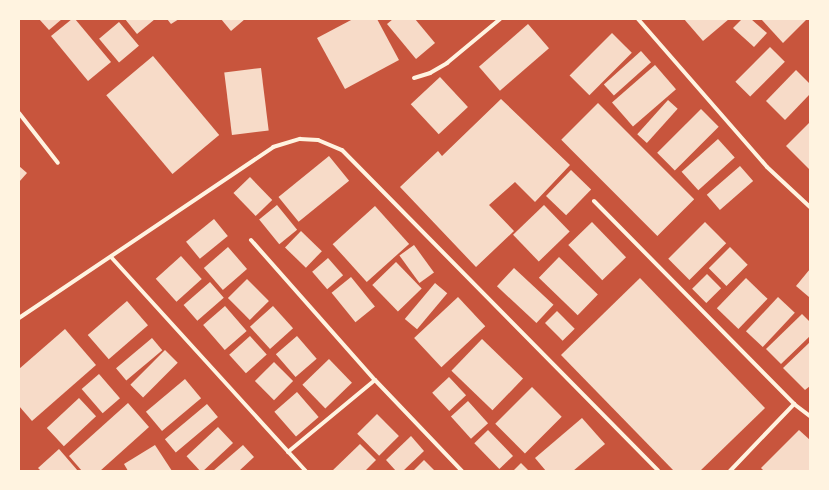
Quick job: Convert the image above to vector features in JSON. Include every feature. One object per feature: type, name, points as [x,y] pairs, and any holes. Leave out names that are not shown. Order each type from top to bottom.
[{"type":"street","points":[[414,78],[447,63],[500,19]]},
{"type":"street","points":[[638,19],[767,167],[810,207]]},
{"type":"street","points":[[19,113],[58,162]]},
{"type":"street","points":[[19,318],[273,147],[300,139],[318,140],[342,150],[658,471]]},
{"type":"street","points":[[594,201],[794,404],[810,416]]},
{"type":"street","points":[[251,240],[375,380],[462,471]]},
{"type":"street","points":[[111,257],[306,471]]},
{"type":"street","points":[[288,452],[375,380]]},
{"type":"street","points":[[730,471],[794,404]]},
{"type":"building","points":[[39,19],[62,19],[49,30]]},
{"type":"building","points":[[72,19],[75,19],[111,62],[88,81],[51,36]]},
{"type":"building","points":[[125,19],[155,19],[137,34]]},
{"type":"building","points":[[167,19],[179,19],[171,24]]},
{"type":"building","points":[[221,19],[245,19],[231,31]]},
{"type":"building","points":[[353,19],[377,19],[399,60],[345,89],[317,38]]},
{"type":"building","points":[[393,19],[415,19],[435,43],[416,59],[387,24]]},
{"type":"building","points":[[684,19],[729,19],[703,41]]},
{"type":"building","points":[[742,19],[751,19],[767,33],[754,47],[733,28]]},
{"type":"building","points":[[761,19],[807,19],[783,43]]},
{"type":"building","points":[[119,22],[139,46],[119,62],[99,39]]},
{"type":"building","points":[[528,24],[549,48],[500,91],[479,67]]},
{"type":"building","points":[[612,33],[632,53],[589,95],[570,75]]},
{"type":"building","points":[[770,47],[785,62],[750,96],[735,82]]},
{"type":"building","points":[[641,51],[651,62],[614,96],[604,84]]},
{"type":"building","points":[[153,56],[219,135],[172,174],[106,95]]},
{"type":"building","points":[[655,65],[676,89],[633,127],[612,102]]},
{"type":"building","points":[[261,68],[269,131],[232,135],[224,73]]},
{"type":"building","points":[[796,70],[810,84],[810,94],[785,120],[766,101]]},
{"type":"building","points":[[440,77],[468,107],[439,134],[411,104]]},
{"type":"building","points":[[501,99],[570,165],[535,202],[515,182],[489,205],[514,231],[476,267],[400,187],[438,151],[442,156]]},
{"type":"building","points":[[668,100],[678,109],[647,143],[637,134]]},
{"type":"building","points":[[598,103],[694,199],[657,236],[561,140]]},
{"type":"building","points":[[701,109],[719,127],[675,171],[657,153]]},
{"type":"building","points":[[810,122],[810,170],[786,146]]},
{"type":"building","points":[[718,139],[735,158],[698,190],[682,172]]},
{"type":"building","points":[[329,156],[349,181],[299,222],[278,197]]},
{"type":"building","points":[[19,166],[27,173],[19,182]]},
{"type":"building","points":[[740,166],[753,181],[720,210],[707,195]]},
{"type":"building","points":[[571,170],[591,189],[566,215],[546,196]]},
{"type":"building","points":[[250,177],[272,200],[256,216],[233,193]]},
{"type":"building","points":[[277,205],[297,230],[279,244],[259,219]]},
{"type":"building","points":[[544,205],[570,232],[539,261],[513,235]]},
{"type":"building","points":[[375,206],[409,244],[367,282],[333,244]]},
{"type":"building","points":[[214,219],[228,236],[200,259],[186,242]]},
{"type":"building","points":[[592,222],[626,257],[602,280],[568,245]]},
{"type":"building","points":[[705,222],[726,243],[689,280],[668,259]]},
{"type":"building","points":[[301,231],[322,251],[306,268],[285,248]]},
{"type":"building","points":[[414,245],[434,273],[419,283],[399,256]]},
{"type":"building","points":[[228,247],[247,269],[223,290],[204,268]]},
{"type":"building","points":[[730,247],[748,265],[726,286],[709,268]]},
{"type":"building","points":[[181,256],[202,279],[176,302],[156,279]]},
{"type":"building","points":[[559,257],[598,295],[578,315],[539,278]]},
{"type":"building","points":[[328,258],[343,275],[327,289],[312,272]]},
{"type":"building","points":[[396,262],[422,289],[398,312],[372,285]]},
{"type":"building","points":[[514,268],[553,305],[536,323],[497,286]]},
{"type":"building","points":[[810,269],[810,296],[809,297],[796,286]]},
{"type":"building","points":[[707,274],[721,288],[706,303],[692,289]]},
{"type":"building","points":[[351,277],[375,307],[355,322],[332,293]]},
{"type":"building","points":[[640,278],[765,408],[700,471],[674,471],[561,355]]},
{"type":"building","points":[[746,278],[768,299],[738,329],[717,308]]},
{"type":"building","points":[[247,279],[269,301],[250,320],[228,298]]},
{"type":"building","points":[[210,282],[224,298],[197,321],[184,305]]},
{"type":"building","points":[[435,283],[447,293],[417,329],[405,319]]},
{"type":"building","points":[[458,297],[485,326],[441,367],[414,338]]},
{"type":"building","points":[[778,297],[795,313],[763,347],[746,331]]},
{"type":"building","points":[[127,301],[148,325],[109,359],[88,335]]},
{"type":"building","points":[[225,306],[247,331],[225,350],[203,325]]},
{"type":"building","points":[[273,306],[293,328],[270,349],[250,327]]},
{"type":"building","points":[[557,311],[575,329],[563,341],[545,323]]},
{"type":"building","points":[[802,314],[810,322],[810,336],[781,364],[766,349]]},
{"type":"building","points":[[65,329],[96,365],[32,421],[19,406],[19,369]]},
{"type":"building","points":[[250,336],[267,355],[246,373],[229,355]]},
{"type":"building","points":[[297,336],[317,359],[296,377],[276,354]]},
{"type":"building","points":[[152,338],[162,350],[126,380],[116,368]]},
{"type":"building","points":[[482,339],[523,379],[492,410],[451,371]]},
{"type":"building","points":[[810,342],[810,386],[805,390],[783,368]]},
{"type":"building","points":[[165,350],[178,363],[143,397],[130,385]]},
{"type":"building","points":[[329,359],[352,383],[325,408],[302,385]]},
{"type":"building","points":[[274,362],[293,381],[274,400],[255,381]]},
{"type":"building","points":[[99,374],[120,398],[103,413],[82,389]]},
{"type":"building","points":[[449,377],[466,395],[449,411],[432,393]]},
{"type":"building","points":[[185,379],[201,398],[162,431],[146,412]]},
{"type":"building","points":[[532,387],[562,417],[525,453],[495,424]]},
{"type":"building","points":[[297,392],[319,417],[296,437],[274,412]]},
{"type":"building","points":[[79,398],[96,416],[64,446],[47,428]]},
{"type":"building","points":[[468,401],[488,423],[471,439],[451,416]]},
{"type":"building","points":[[128,403],[149,427],[100,471],[82,471],[69,456]]},
{"type":"building","points":[[207,404],[218,417],[176,452],[165,439]]},
{"type":"building","points":[[377,414],[399,436],[379,456],[357,434]]},
{"type":"building","points":[[582,418],[605,444],[573,471],[546,471],[535,458]]},
{"type":"building","points":[[218,427],[233,443],[203,471],[200,471],[187,456]]},
{"type":"building","points":[[488,430],[513,456],[499,469],[474,443]]},
{"type":"building","points":[[799,430],[810,440],[810,471],[764,471],[761,468]]},
{"type":"building","points":[[411,436],[424,451],[403,471],[396,471],[386,460]]},
{"type":"building","points":[[360,444],[376,460],[365,471],[332,471]]},
{"type":"building","points":[[155,445],[172,471],[128,471],[124,464]]},
{"type":"building","points":[[243,445],[254,457],[239,471],[213,471]]},
{"type":"building","points":[[59,449],[78,471],[41,471],[38,468]]},
{"type":"building","points":[[424,460],[435,471],[413,471]]},
{"type":"building","points":[[521,463],[529,471],[513,471]]}]
